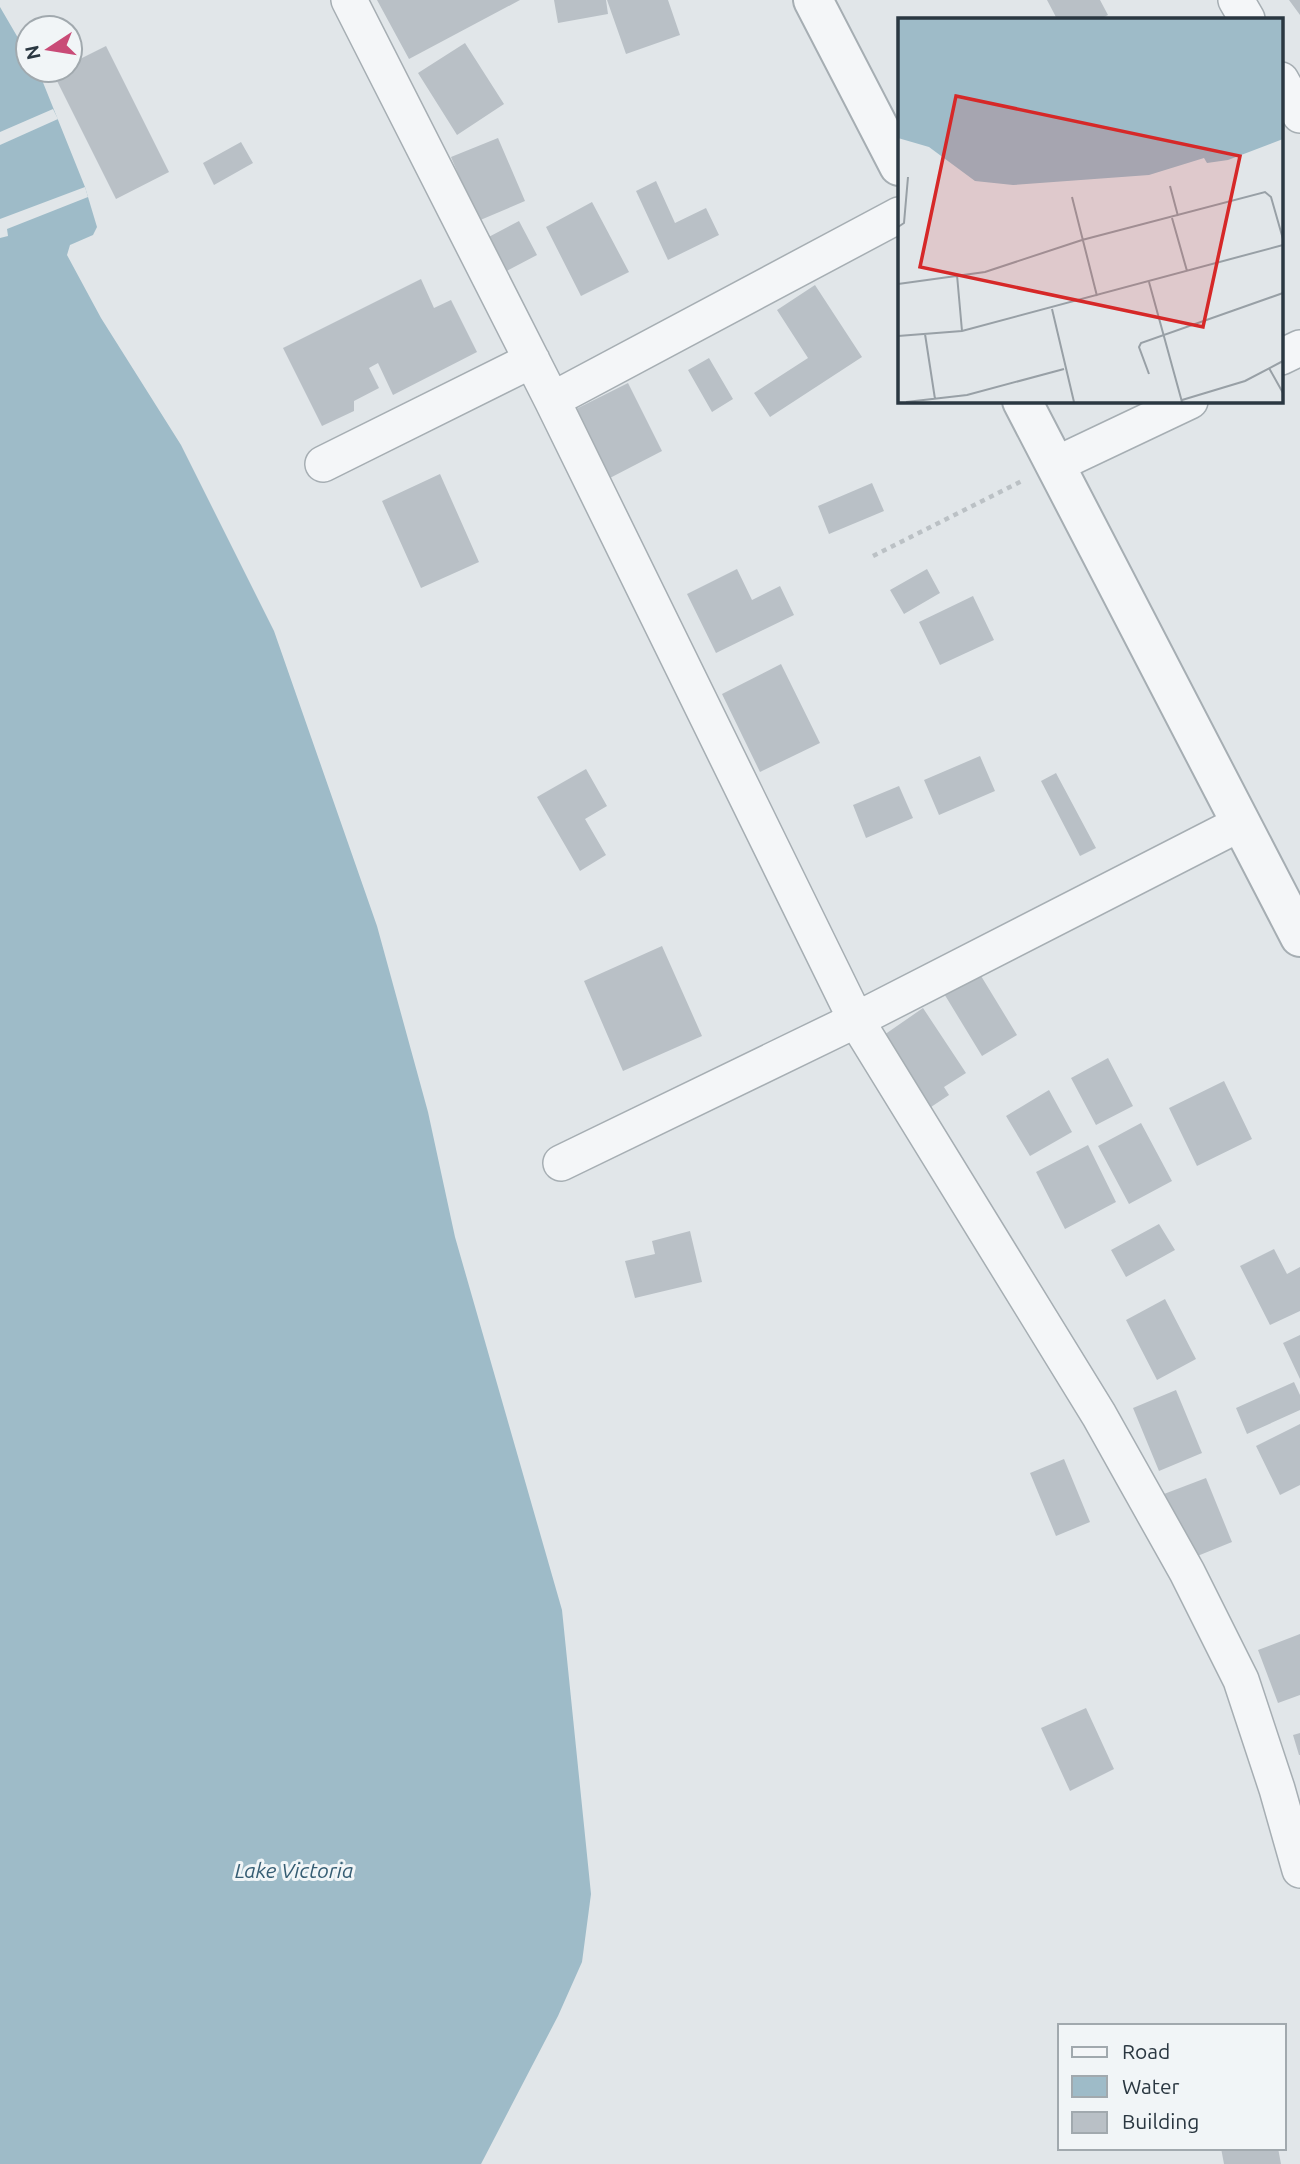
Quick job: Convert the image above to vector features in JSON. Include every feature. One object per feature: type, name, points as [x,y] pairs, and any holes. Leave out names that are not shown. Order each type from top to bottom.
[{"type":"street","points":[[349,0],[552,400],[856,1020],[1086,1392],[1187,1572],[1241,1680],[1300,1870]]},
{"type":"street","points":[[813,0],[898,164]]},
{"type":"street","points":[[1236,0],[1246,18]]},
{"type":"street","points":[[1282,82],[1300,115]]},
{"type":"street","points":[[552,400],[898,216]]},
{"type":"street","points":[[1282,357],[1300,348]]},
{"type":"street","points":[[323,464],[532,360]]},
{"type":"street","points":[[1023,402],[1300,937]]},
{"type":"street","points":[[1055,465],[1188,402]]},
{"type":"street","points":[[561,1163],[856,1020],[1241,824]]},
{"type":"path","points":[[873,556],[1055,465]]},
{"type":"water","name":"Lake Victoria","points":[[0,7],[14,31],[14,84],[44,84],[85,187],[97,227],[93,235],[70,245],[67,255],[101,318],[181,445],[274,631],[377,926],[428,1112],[455,1237],[562,1610],[591,1894],[582,1962],[558,2016],[481,2164],[0,2164]]},
{"type":"pier","points":[[53,109],[58,119],[0,145],[0,132]]},
{"type":"pier","points":[[85,187],[88,197],[7,229],[8,236],[0,238],[0,219]]},
{"type":"building","points":[[377,0],[520,0],[409,59]]},
{"type":"building","points":[[554,0],[606,0],[608,14],[558,23]]},
{"type":"building","points":[[607,0],[668,0],[680,35],[626,54]]},
{"type":"building","points":[[1047,0],[1100,0],[1108,15],[1102,18],[1056,18]]},
{"type":"building","points":[[1289,0],[1300,0],[1300,15]]},
{"type":"building","points":[[465,43],[504,104],[457,135],[418,73]]},
{"type":"building","points":[[106,46],[169,172],[116,199],[58,84],[84,84],[84,57]]},
{"type":"building","points":[[498,138],[525,201],[478,221],[451,157]]},
{"type":"building","points":[[241,142],[253,163],[214,185],[203,163]]},
{"type":"building","points":[[656,181],[675,223],[706,208],[719,235],[668,260],[636,191]]},
{"type":"building","points":[[592,202],[629,272],[581,296],[546,227]]},
{"type":"building","points":[[519,221],[537,255],[501,274],[483,240]]},
{"type":"building","points":[[421,279],[434,308],[451,300],[477,352],[393,395],[378,363],[369,368],[379,388],[354,401],[354,411],[322,426],[283,348]]},
{"type":"building","points":[[815,285],[862,357],[770,417],[754,393],[808,358],[777,310]]},
{"type":"building","points":[[709,358],[733,399],[712,412],[688,370]]},
{"type":"building","points":[[628,383],[662,451],[608,479],[574,410]]},
{"type":"building","points":[[440,474],[479,562],[421,588],[382,501]]},
{"type":"building","points":[[872,483],[884,511],[829,534],[818,506]]},
{"type":"building","points":[[737,569],[752,600],[780,586],[794,615],[716,653],[687,594]]},
{"type":"building","points":[[927,569],[940,593],[904,614],[890,590]]},
{"type":"building","points":[[973,596],[994,640],[940,665],[919,622]]},
{"type":"building","points":[[781,664],[820,743],[760,772],[722,694]]},
{"type":"building","points":[[980,756],[995,791],[939,815],[924,780]]},
{"type":"building","points":[[586,769],[607,806],[585,819],[606,855],[580,871],[537,797]]},
{"type":"building","points":[[1056,773],[1096,848],[1080,856],[1041,781]]},
{"type":"building","points":[[899,786],[913,818],[866,838],[853,805]]},
{"type":"building","points":[[662,946],[702,1036],[623,1071],[584,981]]},
{"type":"building","points":[[978,971],[1017,1035],[982,1056],[943,992]]},
{"type":"building","points":[[923,1008],[966,1073],[944,1087],[949,1095],[931,1107],[884,1035]]},
{"type":"building","points":[[1108,1058],[1133,1106],[1096,1125],[1071,1078]]},
{"type":"building","points":[[1224,1081],[1252,1139],[1197,1166],[1169,1108]]},
{"type":"building","points":[[1049,1090],[1072,1132],[1030,1156],[1006,1116]]},
{"type":"building","points":[[1141,1123],[1172,1181],[1129,1204],[1098,1146]]},
{"type":"building","points":[[1088,1145],[1116,1202],[1065,1229],[1036,1172]]},
{"type":"building","points":[[1159,1224],[1175,1250],[1126,1277],[1111,1250]]},
{"type":"building","points":[[690,1231],[702,1282],[635,1298],[625,1261],[655,1254],[652,1241]]},
{"type":"building","points":[[1274,1249],[1287,1274],[1300,1267],[1300,1311],[1270,1325],[1240,1266]]},
{"type":"building","points":[[1165,1299],[1196,1359],[1157,1380],[1126,1320]]},
{"type":"building","points":[[1300,1335],[1300,1379],[1283,1343]]},
{"type":"building","points":[[1294,1382],[1300,1395],[1300,1410],[1247,1434],[1236,1408]]},
{"type":"building","points":[[1176,1390],[1202,1453],[1159,1471],[1133,1408]]},
{"type":"building","points":[[1300,1424],[1300,1485],[1280,1495],[1256,1446]]},
{"type":"building","points":[[1064,1459],[1090,1522],[1056,1536],[1030,1473]]},
{"type":"building","points":[[1206,1478],[1232,1542],[1190,1559],[1164,1494]]},
{"type":"building","points":[[1300,1634],[1300,1695],[1278,1703],[1258,1650]]},
{"type":"building","points":[[1086,1708],[1114,1769],[1070,1791],[1041,1728]]},
{"type":"building","points":[[1300,1733],[1300,1755],[1299,1755],[1293,1735]]},
{"type":"building","points":[[1221,2150],[1278,2150],[1281,2164],[1224,2164]]}]
